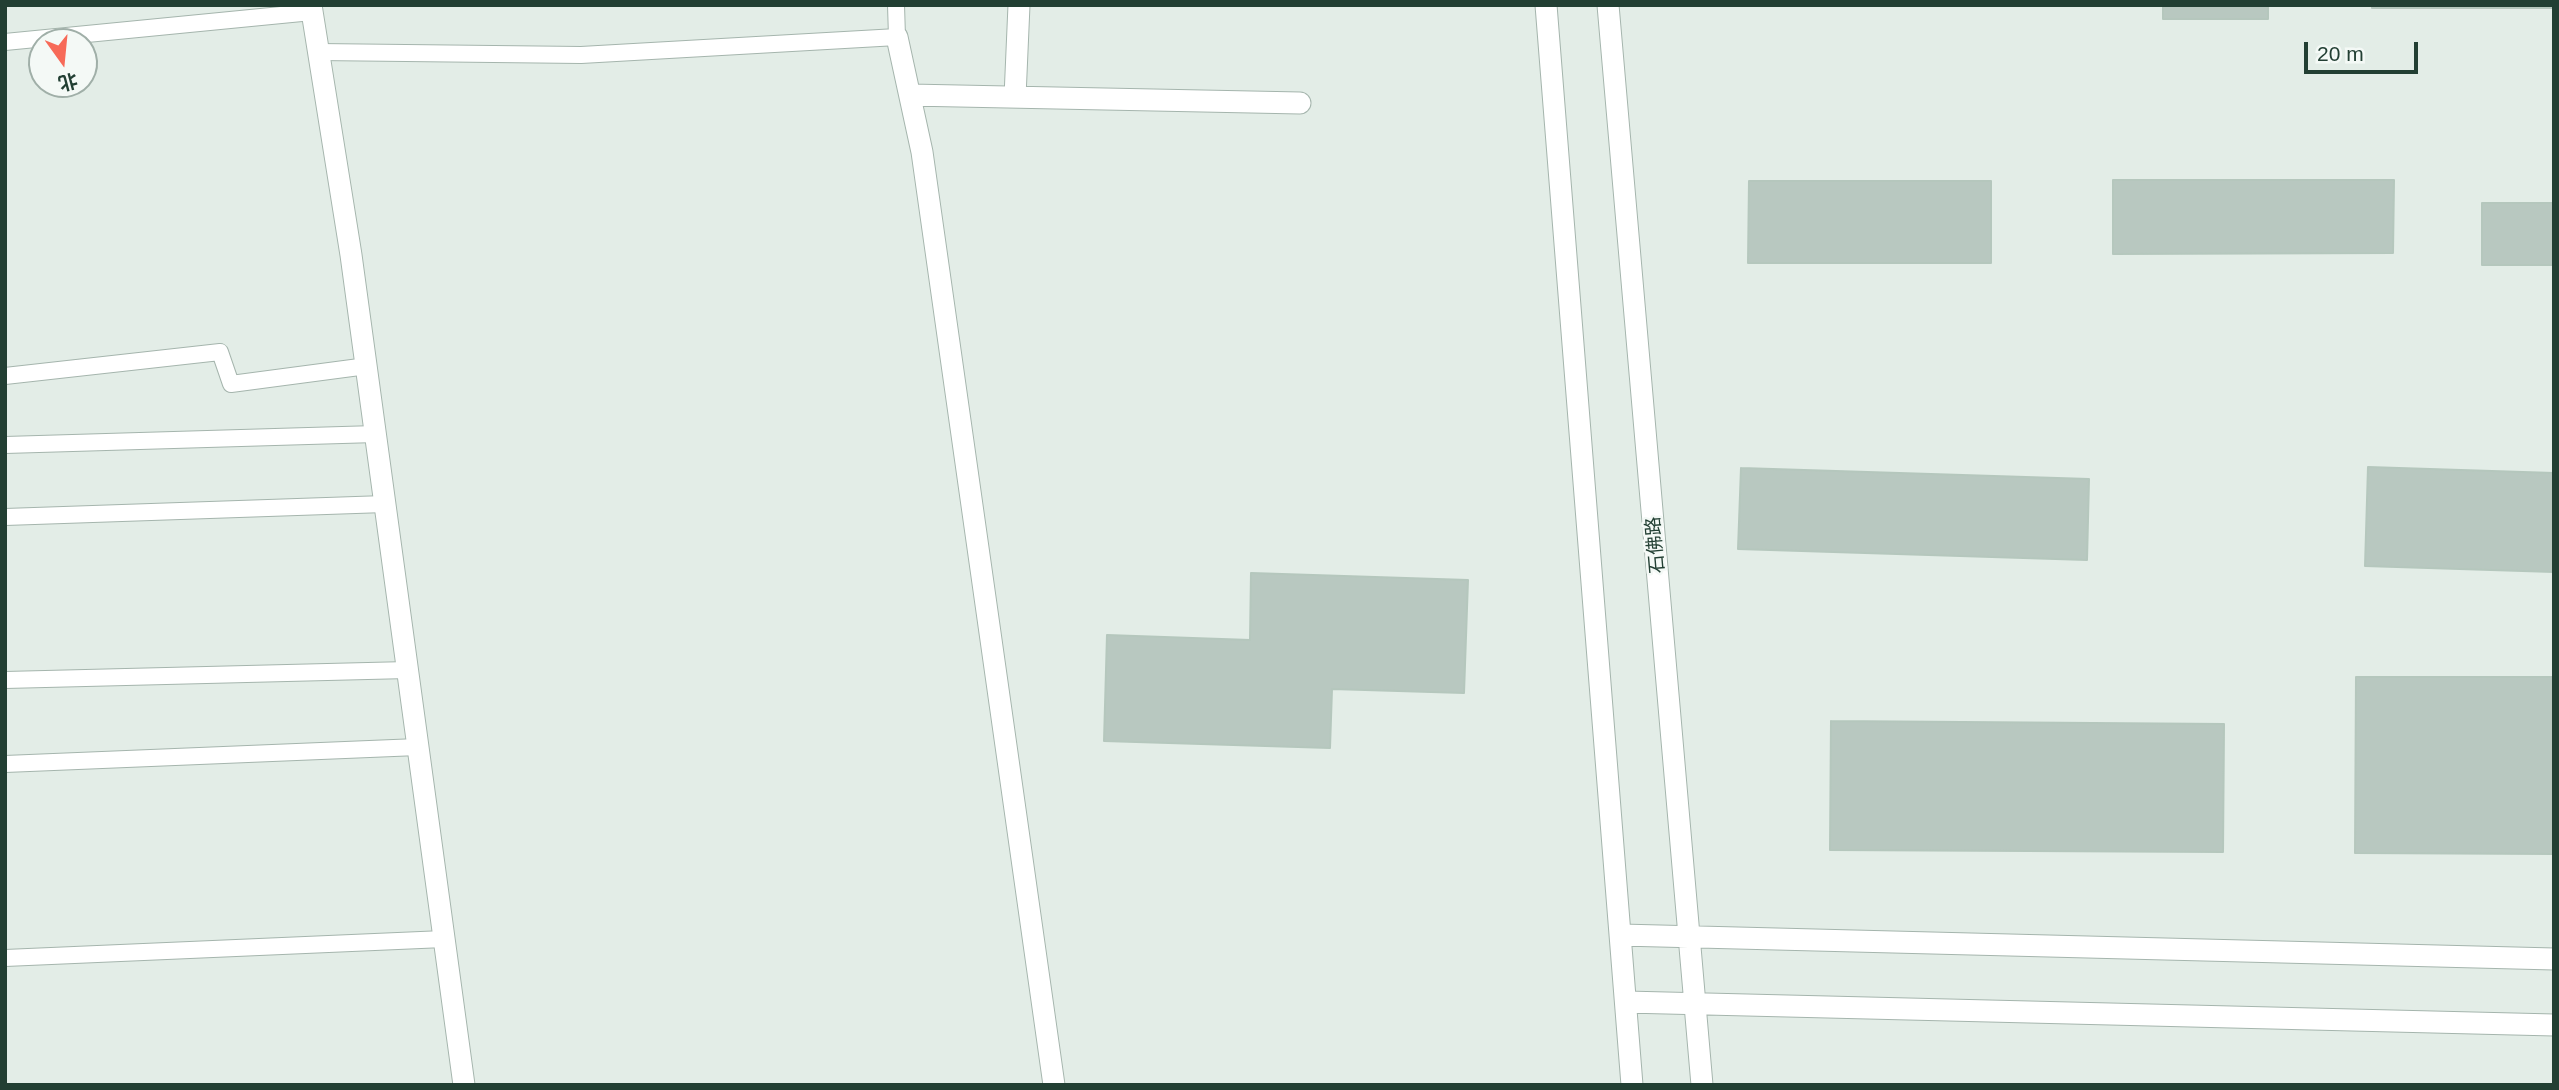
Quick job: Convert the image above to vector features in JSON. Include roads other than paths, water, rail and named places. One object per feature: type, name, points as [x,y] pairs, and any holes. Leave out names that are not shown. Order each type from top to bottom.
[{"type":"street","points":[[1015,97],[1019,5]]},
{"type":"street","points":[[1546,5],[1632,1085]]},
{"type":"street","name":"石佛路","points":[[1608,5],[1702,1085]]},
{"type":"street","points":[[311,8],[351,255],[464,1085]]},
{"type":"street","points":[[897,37],[922,152],[1054,1085]]},
{"type":"street","points":[[910,95],[1300,103]]},
{"type":"street","points":[[1620,935],[2554,959]]},
{"type":"street","points":[[1626,1002],[2554,1025]]},
{"type":"lane","points":[[318,52],[581,55],[897,37],[896,5]]},
{"type":"lane","points":[[5,42],[311,8]]},
{"type":"lane","points":[[5,376],[220,352],[231,384],[366,366]]},
{"type":"lane","points":[[5,444],[376,434]]},
{"type":"lane","points":[[5,517],[385,504]]},
{"type":"lane","points":[[5,680],[408,670]]},
{"type":"lane","points":[[5,764],[418,747]]},
{"type":"lane","points":[[5,958],[444,939]]}]
